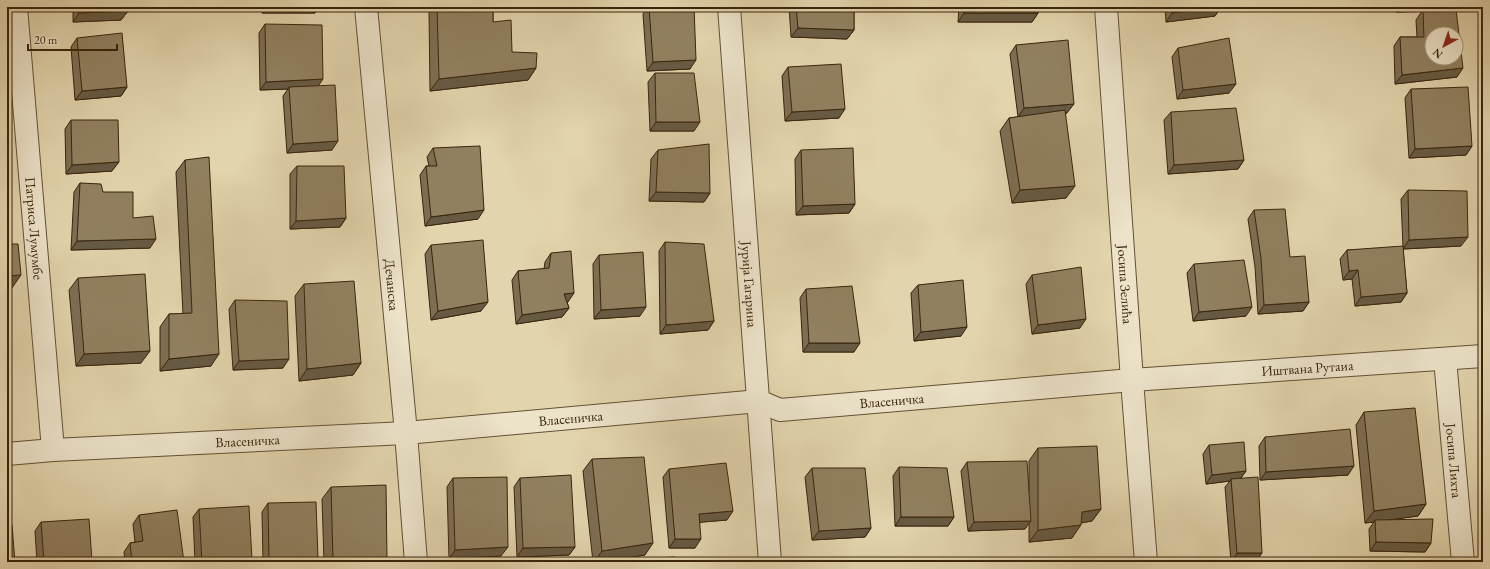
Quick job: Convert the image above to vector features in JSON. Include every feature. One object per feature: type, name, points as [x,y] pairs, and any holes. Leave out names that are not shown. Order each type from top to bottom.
[{"type":"street","name":"Патриса Лумумбе","points":[[16,7],[53,450]]},
{"type":"street","name":"Дечанска","points":[[366,7],[406,433],[416,562]]},
{"type":"street","name":"Јурија Гагарина","points":[[729,7],[770,562]]},
{"type":"street","name":"Јосипа Зелића","points":[[1106,7],[1146,562]]},
{"type":"street","name":"Иштвана Рутаиа","points":[[1132,380],[1483,356]]},
{"type":"street","name":"Јосипа Лихта","points":[[1445,359],[1463,562]]},
{"type":"street","name":"Власеничка","points":[[7,454],[53,450],[406,433],[758,400],[780,410],[1132,380]]},
{"type":"building","points":[[79,7],[128,7],[128,11],[79,13]]},
{"type":"building","points":[[437,7],[493,7],[493,22],[511,20],[512,52],[537,53],[536,68],[439,79]]},
{"type":"building","points":[[649,7],[694,7],[696,60],[653,62]]},
{"type":"building","points":[[796,7],[854,7],[854,30],[798,28]]},
{"type":"building","points":[[965,7],[1038,7],[1038,13],[964,13]]},
{"type":"building","points":[[1172,7],[1219,7],[1172,13]]},
{"type":"building","points":[[1456,9],[1458,26],[1424,26],[1424,37],[1423,11]]},
{"type":"building","points":[[265,24],[322,25],[323,79],[266,82]]},
{"type":"building","points":[[122,33],[127,87],[82,91],[77,38]]},
{"type":"building","points":[[1400,37],[1424,37],[1424,66],[1463,66],[1463,68],[1402,75]]},
{"type":"building","points":[[1229,38],[1236,84],[1183,90],[1178,48]]},
{"type":"building","points":[[1068,40],[1074,104],[1024,108],[1016,45]]},
{"type":"building","points":[[841,64],[845,109],[792,112],[788,67]]},
{"type":"building","points":[[655,73],[694,73],[700,122],[656,122]]},
{"type":"building","points":[[335,85],[338,141],[293,144],[289,87]]},
{"type":"building","points":[[1468,87],[1472,146],[1415,149],[1411,89]]},
{"type":"building","points":[[1236,108],[1244,160],[1174,165],[1171,112]]},
{"type":"building","points":[[1065,110],[1075,186],[1020,190],[1009,118]]},
{"type":"building","points":[[71,120],[118,120],[119,162],[72,165]]},
{"type":"building","points":[[709,144],[710,193],[656,192],[658,150]]},
{"type":"building","points":[[480,146],[484,210],[431,217],[426,166],[437,166],[433,148]]},
{"type":"building","points":[[853,148],[855,204],[803,206],[801,150]]},
{"type":"building","points":[[209,157],[219,354],[169,359],[169,314],[192,313],[185,160]]},
{"type":"building","points":[[297,166],[344,166],[346,218],[296,221]]},
{"type":"building","points":[[80,183],[101,184],[103,192],[133,192],[133,218],[153,216],[156,239],[77,241]]},
{"type":"building","points":[[1408,190],[1467,191],[1468,237],[1409,240]]},
{"type":"building","points":[[1285,209],[1290,257],[1305,256],[1309,302],[1264,305],[1261,258],[1254,210]]},
{"type":"building","points":[[483,240],[488,302],[438,311],[431,245]]},
{"type":"building","points":[[665,242],[704,244],[714,321],[666,325]]},
{"type":"building","points":[[7,244],[18,244],[21,275],[7,276]]},
{"type":"building","points":[[1403,246],[1407,293],[1361,297],[1358,270],[1349,271],[1347,250]]},
{"type":"building","points":[[571,251],[574,293],[564,294],[569,308],[522,315],[518,271],[549,268],[551,253]]},
{"type":"building","points":[[643,252],[646,307],[601,310],[599,255]]},
{"type":"building","points":[[1244,260],[1252,307],[1199,312],[1194,264]]},
{"type":"building","points":[[1081,267],[1086,319],[1038,325],[1032,275]]},
{"type":"building","points":[[145,274],[150,351],[84,354],[78,278]]},
{"type":"building","points":[[963,280],[967,327],[921,332],[918,285]]},
{"type":"building","points":[[354,281],[361,363],[307,369],[304,284]]},
{"type":"building","points":[[852,286],[860,343],[809,343],[806,289]]},
{"type":"building","points":[[235,300],[287,301],[289,359],[239,361]]},
{"type":"building","points":[[1415,408],[1426,504],[1374,511],[1364,412]]},
{"type":"building","points":[[1350,429],[1354,466],[1266,472],[1265,437]]},
{"type":"building","points":[[1244,442],[1246,471],[1212,475],[1209,445]]},
{"type":"building","points":[[1097,446],[1101,509],[1082,512],[1081,525],[1038,530],[1038,448]]},
{"type":"building","points":[[644,457],[653,543],[602,551],[592,459]]},
{"type":"building","points":[[1027,461],[1031,521],[974,522],[967,462]]},
{"type":"building","points":[[726,463],[733,511],[699,514],[701,539],[675,539],[669,469]]},
{"type":"building","points":[[899,467],[947,468],[954,517],[901,517]]},
{"type":"building","points":[[812,468],[865,468],[871,528],[819,531]]},
{"type":"building","points":[[571,475],[575,547],[523,548],[520,478]]},
{"type":"building","points":[[507,477],[508,547],[455,550],[453,478]]},
{"type":"building","points":[[1258,477],[1262,553],[1237,553],[1231,479]]},
{"type":"building","points":[[386,485],[387,559],[333,560],[331,487]]},
{"type":"building","points":[[316,502],[318,559],[269,560],[268,503]]},
{"type":"building","points":[[249,506],[252,560],[202,562],[199,509]]},
{"type":"building","points":[[177,510],[184,562],[132,562],[130,543],[143,541],[139,515]]},
{"type":"building","points":[[89,519],[92,562],[44,562],[41,522]]},
{"type":"building","points":[[1433,519],[1431,543],[1376,542],[1375,520]]},
{"type":"building","points":[[7,525],[12,525],[15,562],[7,562]]},
{"type":"building","points":[[674,557],[674,562],[630,562],[630,560]]},
{"type":"building","points":[[1423,558],[1423,562],[1375,562],[1375,559]]}]
